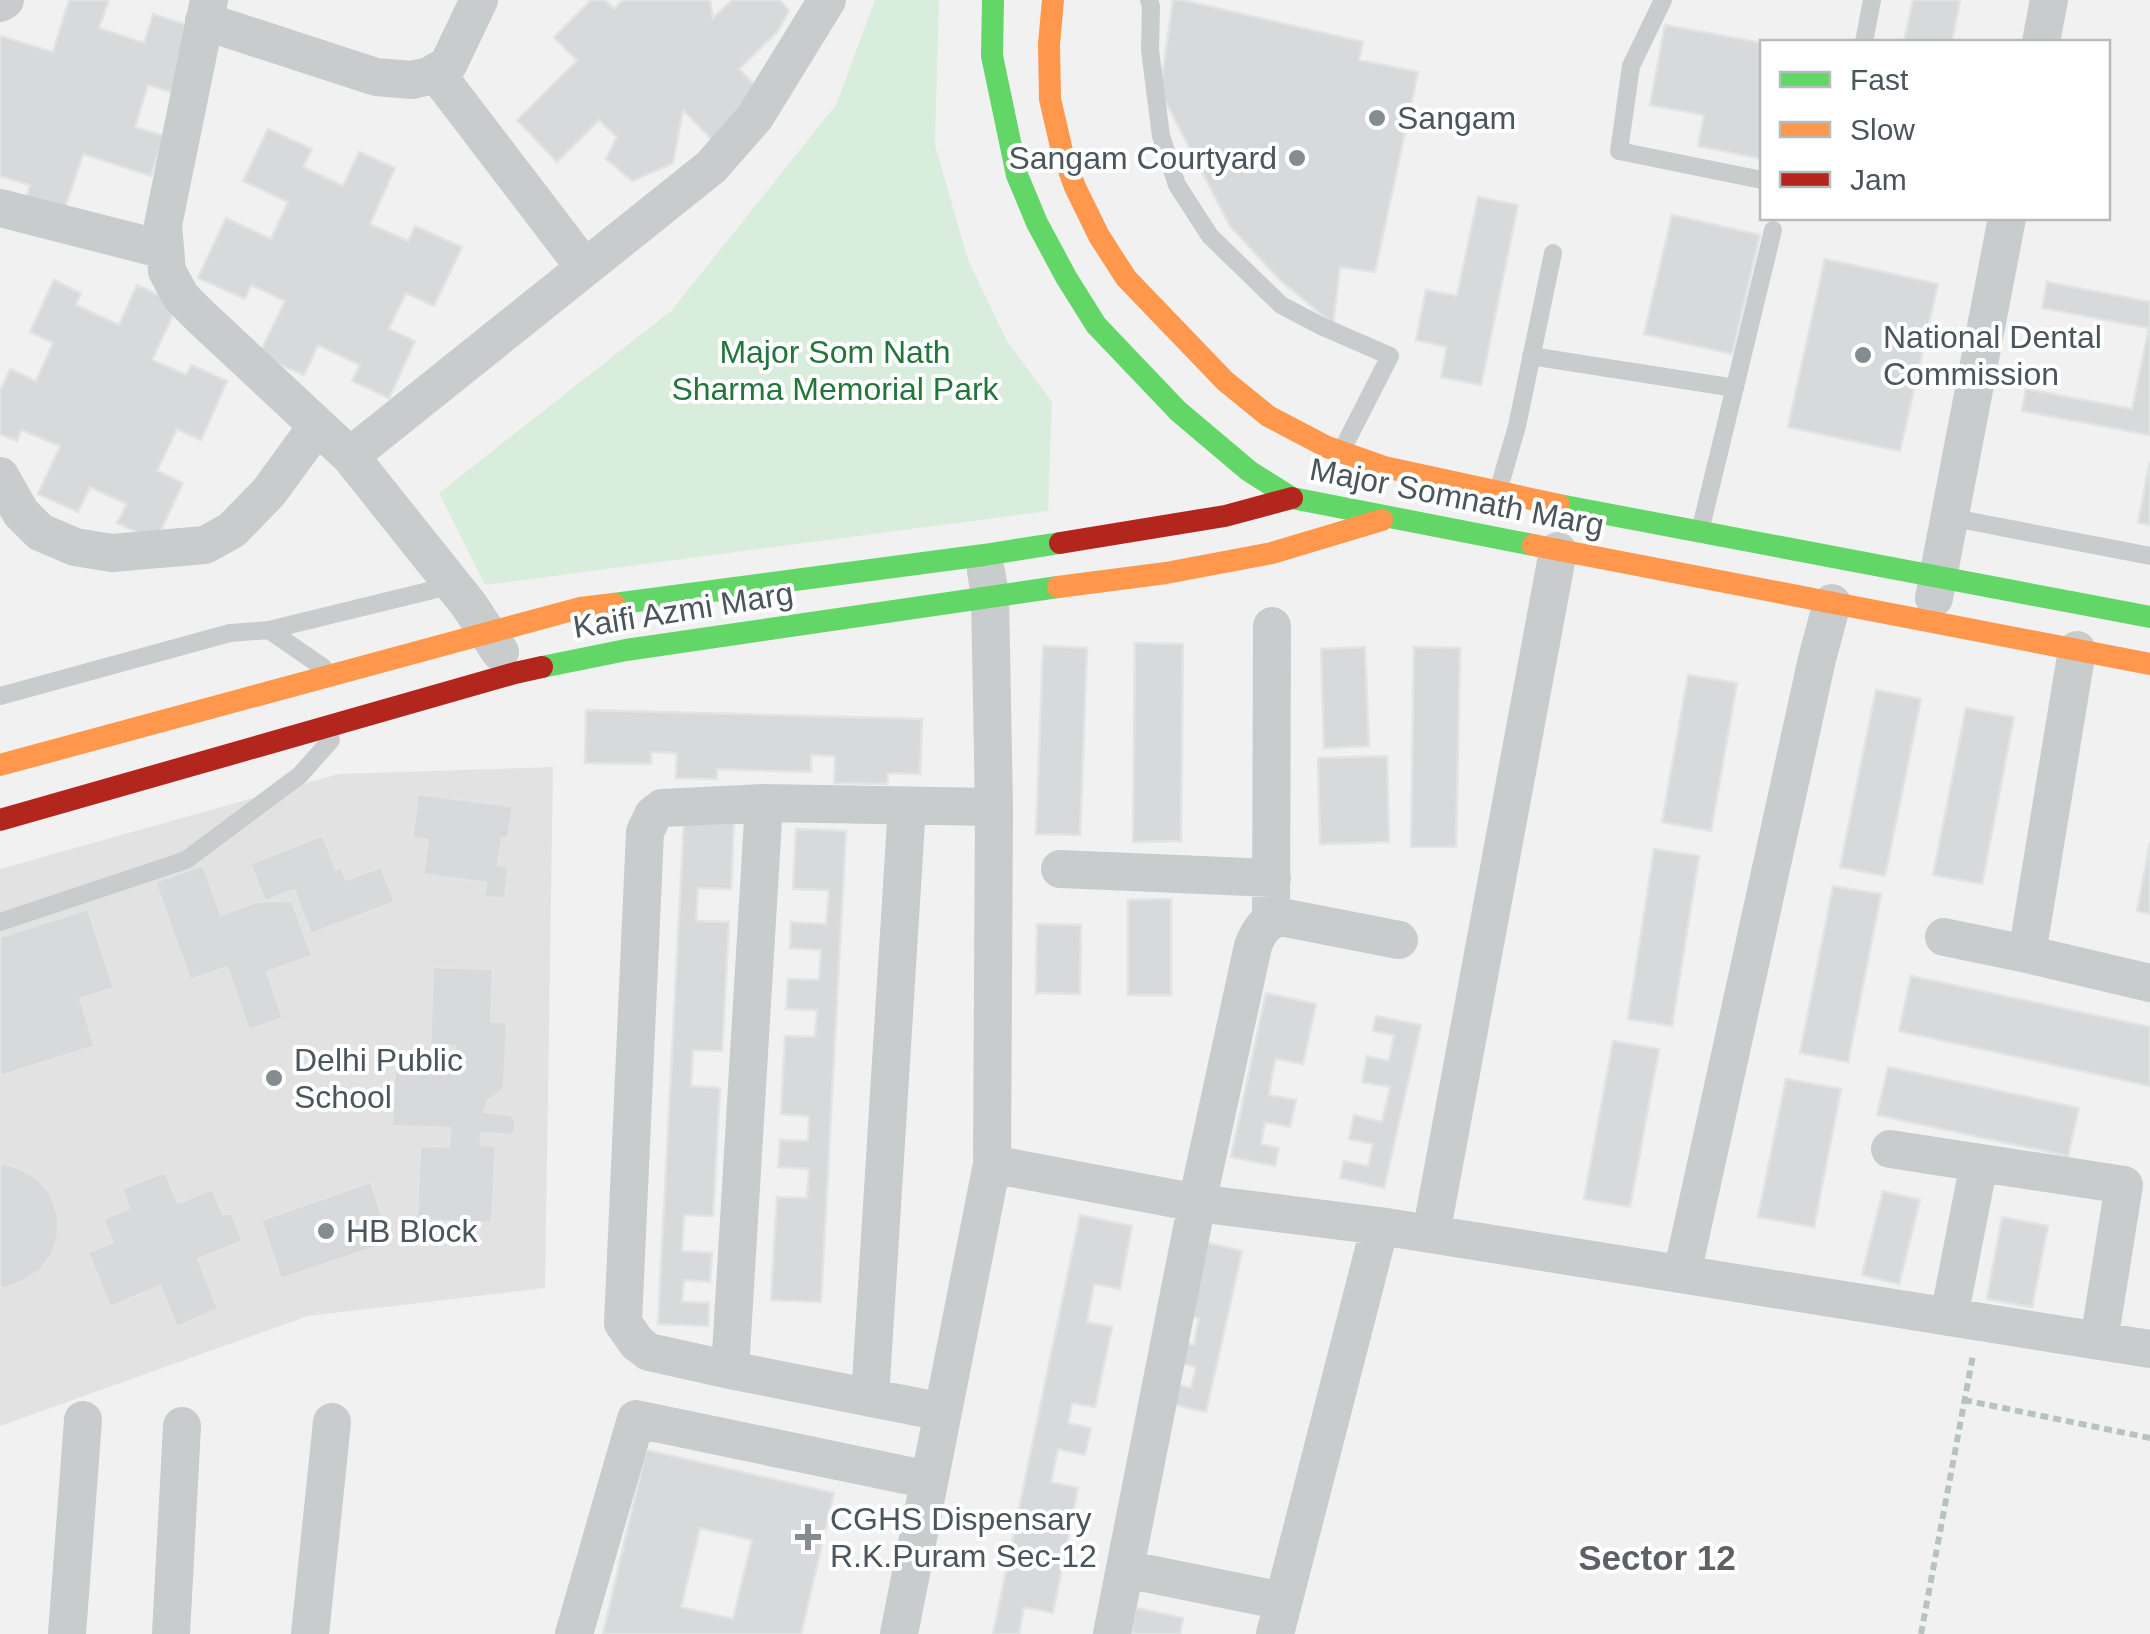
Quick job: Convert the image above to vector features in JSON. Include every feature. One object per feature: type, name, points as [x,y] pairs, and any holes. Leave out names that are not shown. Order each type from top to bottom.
[{"type":"street","points":[[480,0],[448,66],[412,80],[376,77],[206,11],[163,226],[166,271],[181,296],[350,456],[515,673]]},
{"type":"street","points":[[350,456],[712,167],[755,118],[827,0]]},
{"type":"street","name":"Major Somnath Marg","points":[[992,0],[992,56],[1017,176],[1066,277],[1096,325],[1178,411],[1249,471],[1292,498],[2150,664]]},
{"type":"street","name":"Major Somnath Marg","points":[[1053,0],[1050,99],[1075,188],[1126,278],[1224,380],[1268,416],[1327,447],[1384,467],[1498,493],[2150,617]]},
{"type":"street","points":[[2041,40],[2049,0]]},
{"type":"street","points":[[436,73],[585,268]]},
{"type":"street","points":[[0,208],[165,250]]},
{"type":"street","points":[[1930,620],[2007,220]]},
{"type":"street","points":[[0,476],[21,512],[40,532],[76,547],[112,553],[206,545],[232,530],[269,492],[317,426]]},
{"type":"street","points":[[0,766],[341,699],[488,633],[580,608],[984,555],[1225,516],[1292,498]]},
{"type":"street","name":"Kaifi Azmi Marg","points":[[0,820],[341,699],[515,673],[626,650],[1166,574],[1254,557],[1388,518]]},
{"type":"street","points":[[1431,1234],[1558,551]]},
{"type":"street","points":[[899,1634],[992,1164],[994,807],[990,596],[984,555]]},
{"type":"street","points":[[1682,1274],[1832,603]]},
{"type":"street","points":[[1271,919],[1272,626]]},
{"type":"street","points":[[2027,954],[2077,650]]},
{"type":"street","points":[[943,1412],[649,1352],[623,1324],[644,832],[662,808],[764,804],[994,807]]},
{"type":"street","points":[[730,1370],[764,804]]},
{"type":"street","points":[[870,1398],[907,806]]},
{"type":"street","points":[[1060,870],[1272,878]]},
{"type":"street","points":[[1112,1634],[1197,1203],[1258,930],[1271,919],[1282,918],[1399,940]]},
{"type":"street","points":[[1944,937],[2150,982]]},
{"type":"street","points":[[1890,1150],[2124,1184],[2099,1341]]},
{"type":"street","points":[[1964,1320],[1979,1163]]},
{"type":"street","points":[[992,1164],[1197,1203],[1380,1226],[2150,1350]]},
{"type":"street","points":[[1125,1569],[1279,1618],[1380,1226]]},
{"type":"street","points":[[67,1634],[83,1420]]},
{"type":"street","points":[[574,1634],[636,1420],[929,1480]]},
{"type":"street","points":[[310,1634],[332,1422]]},
{"type":"street","points":[[171,1634],[182,1426]]},
{"type":"lane","points":[[1148,0],[1152,6],[1150,50],[1161,136],[1178,184],[1210,236],[1281,305],[1390,356],[1341,452]]},
{"type":"lane","points":[[1662,0],[1631,66],[1620,151],[1760,180]]},
{"type":"lane","points":[[1864,40],[1872,0]]},
{"type":"lane","points":[[1700,532],[1774,230]]},
{"type":"lane","points":[[1498,493],[1553,252]]},
{"type":"lane","points":[[1532,356],[1735,388]]},
{"type":"lane","points":[[1949,517],[2150,556]]},
{"type":"lane","points":[[0,696],[230,633],[268,630],[452,586]]},
{"type":"lane","points":[[0,922],[186,860],[300,775],[341,699],[268,630]]},
{"type":"path","points":[[1921,1634],[1964,1400],[1964,1320]]},
{"type":"path","points":[[1964,1400],[2150,1438]]},
{"type":"shaded area","name":"Delhi Public School","points":[[553,767],[545,1288],[308,1316],[0,1426],[0,869],[339,774]]},
{"type":"green space","name":"Major Som Nath Sharma Memorial Park","points":[[875,0],[939,0],[935,145],[968,260],[1007,341],[1052,402],[1048,511],[485,585],[439,493],[671,311],[836,105]]},
{"type":"building","points":[[69,0],[109,0],[99,28],[144,43],[153,14],[199,29],[178,94],[148,85],[135,127],[164,136],[151,176],[83,154],[60,223],[22,211],[30,185],[0,176],[0,36],[53,52]]},
{"type":"building","points":[[591,0],[605,0],[614,9],[623,0],[710,0],[713,18],[732,0],[780,0],[789,11],[777,32],[739,69],[763,93],[714,142],[683,110],[673,163],[632,181],[606,159],[617,137],[599,120],[557,162],[517,120],[577,61],[554,37]]},
{"type":"building","name":"Sangam Courtyard","points":[[1173,0],[1363,42],[1359,60],[1418,72],[1375,272],[1340,267],[1333,324],[1278,278],[1230,226],[1160,91]]},
{"type":"building","points":[[1913,0],[1960,0],[1952,40],[1904,40]]},
{"type":"building","points":[[1665,25],[1760,43],[1760,159],[1698,146],[1704,115],[1650,105]]},
{"type":"building","points":[[268,129],[312,149],[303,167],[343,186],[359,152],[395,168],[370,224],[408,241],[415,226],[462,247],[434,306],[406,293],[389,329],[415,341],[389,398],[352,381],[360,365],[318,345],[304,375],[259,355],[285,301],[251,285],[245,299],[198,278],[226,218],[271,239],[288,202],[243,181]]},
{"type":"building","points":[[1478,197],[1518,205],[1481,385],[1441,377],[1447,347],[1416,340],[1426,290],[1457,296]]},
{"type":"building","points":[[1672,215],[1760,235],[1732,354],[1644,334]]},
{"type":"building","name":"National Dental Commission","points":[[1825,259],[1938,284],[1900,451],[1788,427]]},
{"type":"building","points":[[54,280],[81,293],[76,305],[119,325],[137,285],[178,304],[152,360],[186,375],[192,365],[227,381],[201,440],[177,429],[157,471],[183,483],[156,541],[117,523],[127,504],[90,487],[78,512],[38,494],[60,446],[21,430],[17,441],[0,434],[0,391],[10,369],[36,381],[53,343],[30,332]]},
{"type":"building","points":[[2047,282],[2150,302],[2150,435],[2022,411],[2026,389],[2132,409],[2149,328],[2042,308]]},
{"type":"building","points":[[2150,461],[2150,525],[2138,523]]},
{"type":"building","points":[[1135,643],[1183,644],[1181,841],[1133,842]]},
{"type":"building","points":[[1043,646],[1087,648],[1080,835],[1036,834]]},
{"type":"building","points":[[1365,647],[1369,746],[1324,748],[1321,649]]},
{"type":"building","points":[[1414,647],[1460,648],[1456,847],[1411,847]]},
{"type":"building","points":[[1688,675],[1737,683],[1711,831],[1662,822]]},
{"type":"building","points":[[1876,690],[1921,699],[1885,876],[1840,867]]},
{"type":"building","points":[[1966,708],[2014,717],[1982,884],[1933,875]]},
{"type":"building","points":[[586,710],[922,719],[920,774],[888,773],[887,784],[834,783],[835,756],[811,755],[811,772],[717,769],[717,779],[676,778],[677,753],[651,752],[651,764],[585,763]]},
{"type":"building","points":[[1387,756],[1389,842],[1320,844],[1318,758]]},
{"type":"building","points":[[418,794],[513,806],[508,839],[502,838],[498,865],[509,866],[505,899],[484,897],[486,883],[423,874],[428,840],[412,838]]},
{"type":"building","points":[[684,820],[734,823],[731,889],[698,888],[696,921],[729,922],[722,1051],[693,1050],[691,1086],[720,1088],[713,1216],[684,1215],[682,1251],[712,1253],[710,1282],[684,1280],[682,1302],[709,1303],[708,1326],[658,1324]]},
{"type":"building","points":[[796,829],[846,831],[821,1302],[771,1300],[777,1197],[807,1198],[809,1169],[778,1167],[780,1140],[808,1141],[809,1116],[781,1114],[785,1036],[815,1037],[817,1010],[786,1009],[788,979],[819,980],[821,950],[790,948],[791,922],[826,924],[829,890],[793,889]]},
{"type":"building","points":[[323,835],[336,869],[341,867],[346,880],[381,867],[395,902],[311,934],[294,890],[265,901],[250,864]]},
{"type":"building","points":[[2150,843],[2150,914],[2137,911]]},
{"type":"building","points":[[1654,849],[1699,856],[1672,1026],[1628,1019]]},
{"type":"building","points":[[203,865],[221,915],[256,902],[292,901],[312,956],[267,972],[283,1018],[249,1030],[227,967],[190,980],[155,882]]},
{"type":"building","points":[[1833,886],[1881,894],[1848,1062],[1800,1053]]},
{"type":"building","points":[[1171,899],[1171,995],[1128,995],[1128,900]]},
{"type":"building","points":[[88,909],[114,988],[80,999],[95,1046],[0,1076],[0,937]]},
{"type":"building","points":[[1037,924],[1081,925],[1080,994],[1036,993]]},
{"type":"building","points":[[433,967],[493,969],[491,1021],[507,1022],[504,1089],[488,1101],[484,1112],[511,1115],[516,1124],[513,1135],[481,1133],[481,1145],[496,1146],[492,1223],[417,1220],[420,1146],[449,1147],[450,1128],[392,1126],[395,1065],[455,1067],[455,1046],[430,1045]]},
{"type":"building","points":[[1911,976],[2150,1027],[2150,1086],[1899,1031]]},
{"type":"building","points":[[1266,993],[1316,1004],[1303,1064],[1276,1059],[1269,1095],[1296,1100],[1290,1127],[1265,1122],[1261,1144],[1279,1148],[1275,1166],[1231,1157]]},
{"type":"building","points":[[1376,1016],[1421,1025],[1384,1188],[1340,1178],[1344,1161],[1368,1166],[1373,1144],[1349,1139],[1354,1115],[1382,1122],[1390,1087],[1362,1082],[1367,1056],[1389,1061],[1394,1035],[1373,1031]]},
{"type":"building","points":[[1613,1041],[1659,1049],[1630,1207],[1584,1199]]},
{"type":"building","points":[[1888,1067],[2079,1108],[2068,1156],[1877,1115]]},
{"type":"building","points":[[1786,1079],[1841,1089],[1814,1227],[1758,1217]]},
{"type":"building","points":[[0,1163],[38,1179],[51,1195],[58,1216],[52,1254],[40,1270],[6,1288],[0,1288]]},
{"type":"building","points":[[165,1172],[178,1203],[212,1189],[223,1214],[232,1214],[243,1241],[198,1259],[218,1309],[177,1327],[160,1286],[110,1307],[88,1252],[113,1242],[103,1219],[129,1208],[122,1189]]},
{"type":"building","name":"HB Block","points":[[371,1182],[391,1242],[281,1279],[261,1220]]},
{"type":"building","points":[[1883,1191],[1920,1200],[1899,1284],[1862,1275]]},
{"type":"building","points":[[1080,1215],[1132,1226],[1120,1289],[1094,1284],[1087,1322],[1112,1327],[1095,1407],[1072,1403],[1068,1423],[1091,1428],[1085,1455],[1058,1449],[1051,1482],[1078,1488],[1053,1613],[1024,1607],[1019,1634],[993,1634]]},
{"type":"building","points":[[2002,1217],[2048,1226],[2032,1307],[1987,1299]]},
{"type":"building","points":[[1199,1241],[1242,1251],[1206,1412],[1162,1402],[1167,1382],[1191,1388],[1196,1367],[1171,1361],[1176,1341],[1194,1345],[1199,1318],[1182,1314]]},
{"type":"building","points":[[646,1450],[834,1493],[801,1634],[603,1634]],"holes":[[[700,1528],[752,1540],[733,1619],[681,1607]]]},
{"type":"building","points":[[1136,1608],[1183,1618],[1180,1634],[1131,1634]]},
{"type":"traffic: fast","points":[[993,0],[992,56],[1017,175],[1037,223],[1096,325],[1178,411],[1249,471],[1292,498],[1533,545]]},
{"type":"traffic: fast","points":[[1559,505],[2150,617]]},
{"type":"traffic: fast","points":[[614,604],[1060,543]]},
{"type":"traffic: fast","points":[[542,667],[626,650],[1058,587]]},
{"type":"traffic: slow","points":[[1053,0],[1050,99],[1075,187],[1099,236],[1126,278],[1225,381],[1268,416],[1327,447],[1384,467],[1559,505]]},
{"type":"traffic: slow","points":[[1058,587],[1166,573],[1272,553],[1382,520]]},
{"type":"traffic: slow","points":[[1533,545],[2150,664]]},
{"type":"traffic: slow","points":[[0,765],[580,608],[614,604]]},
{"type":"traffic: jam","points":[[1060,543],[1225,516],[1292,498]]},
{"type":"traffic: jam","points":[[0,820],[542,667]]},
{"type":"place","name":"Sangam","points":[[1377,118]]},
{"type":"place","name":"Sangam Courtyard","points":[[1297,158]]},
{"type":"place","name":"National Dental Commission","points":[[1863,355]]},
{"type":"place","name":"Delhi Public School","points":[[274,1078]]},
{"type":"place","name":"HB Block","points":[[326,1231]]},
{"type":"place","name":"CGHS Dispensary R.K.Puram Sec-12","points":[[808,1537]]},
{"type":"district","name":"Sector 12","points":[[1657,1557]]}]
